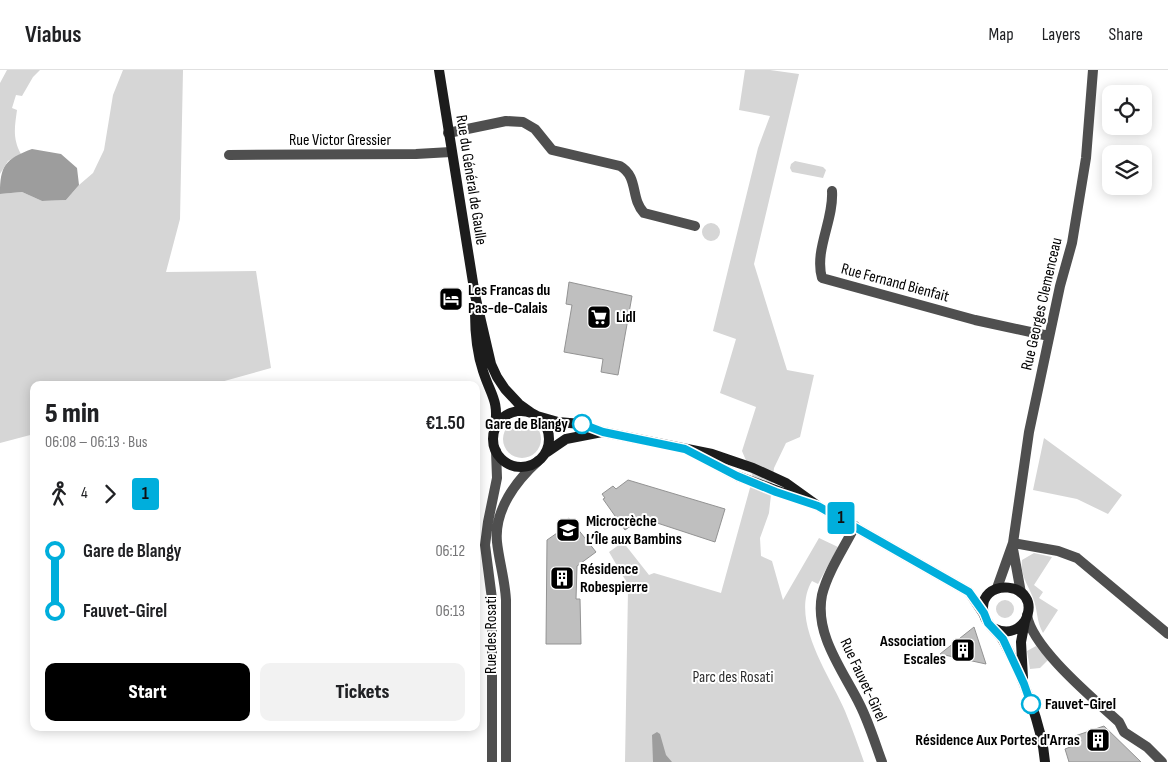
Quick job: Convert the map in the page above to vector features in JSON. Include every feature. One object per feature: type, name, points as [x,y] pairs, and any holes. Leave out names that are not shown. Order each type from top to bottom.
[{"type":"street","name":"Rue du Général de Gaulle","points":[[439,70],[475,295],[488,351],[497,377],[511,395],[535,415]]},
{"type":"street","name":"Rue Georges Clemenceau","points":[[1013,543],[1029,432],[1049,336],[1072,243],[1082,185],[1093,70]]},
{"type":"street","points":[[448,133],[506,122],[523,122],[535,129],[552,150],[626,169],[633,180],[636,202],[644,213],[695,226]]},
{"type":"street","name":"Rue Victor Gressier","points":[[228,156],[452,152]]},
{"type":"street","name":"Rue Fernand Bienfait","points":[[832,191],[832,205],[818,267],[822,278],[975,320],[1049,336]]},
{"type":"street","name":"Rue du Général de Gaulle","points":[[475,295],[475,323],[480,362],[496,402],[495,430]]},
{"type":"street","points":[[603,432],[566,439],[555,445],[530,466],[517,466],[504,461],[496,451],[494,438],[495,430],[502,419],[508,414],[520,411],[558,422],[581,424],[603,432],[724,457],[786,483],[818,506],[969,592],[984,613],[986,620],[1003,639],[1024,684],[1042,744],[1044,762]]},
{"type":"street","points":[[535,415],[545,425],[548,433],[548,446],[541,458]]},
{"type":"street","name":"Rue des Rosati","points":[[492,762],[492,599],[485,545],[497,478],[496,451]]},
{"type":"street","name":"Rue des Rosati","points":[[506,762],[506,600],[497,533],[501,512],[512,489],[541,458]]},
{"type":"street","name":"Rue Fauvet-Girel","points":[[855,526],[826,583],[822,597],[822,617],[834,656],[860,705],[882,762]]},
{"type":"street","points":[[1013,543],[1066,552],[1082,562],[1168,634]]},
{"type":"street","points":[[984,613],[985,600],[995,589],[1013,543]]},
{"type":"street","points":[[1013,543],[1021,593]]},
{"type":"street","points":[[969,592],[1012,587],[1021,593],[1027,602],[1021,642],[1024,684]]},
{"type":"street","points":[[993,628],[1002,632],[1012,631],[1026,618]]},
{"type":"street","points":[[1026,618],[1046,651],[1119,722],[1124,732],[1147,747],[1162,762]]},
{"type":"street","points":[[1042,744],[1052,762]]},
{"type":"green space","points":[[7,70],[40,70],[33,77],[22,96],[16,95],[12,108],[17,110],[15,137],[21,154],[8,161],[0,174],[0,83]]},
{"type":"green space","points":[[123,70],[183,70],[180,219],[166,272],[256,271],[271,368],[224,381],[30,381],[30,435],[0,443],[0,194],[22,192],[42,201],[66,200],[93,173],[104,150],[113,95]]},
{"type":"green space","name":"Parc des Rosati","points":[[745,70],[770,70],[799,74],[754,264],[787,370],[814,375],[800,437],[786,443],[774,468],[769,513],[760,538],[761,556],[772,561],[783,600],[819,538],[838,547],[818,584],[812,581],[806,596],[805,613],[814,648],[845,711],[864,762],[625,762],[628,590],[630,588],[609,552],[623,542],[649,575],[654,573],[721,593],[753,477],[742,451],[756,407],[720,393],[736,339],[713,331],[758,148],[770,116],[739,110]]},
{"type":"green space","points":[[795,161],[823,167],[826,170],[823,178],[792,172],[791,164]]},
{"type":"green space","points":[[711,223],[717,226],[720,232],[717,238],[711,241],[705,238],[702,232],[705,226]]},
{"type":"green space","points":[[522,420],[535,426],[541,439],[535,452],[522,458],[509,452],[503,439],[509,426]]},
{"type":"green space","points":[[1044,438],[1122,495],[1108,514],[1077,499],[1033,490]]},
{"type":"green space","points":[[1034,553],[1052,557],[1034,585],[1043,592],[1039,598],[1058,610],[1043,633],[1039,624],[1035,602],[1022,571],[1022,560]]},
{"type":"green space","points":[[1001,600],[1009,600],[1014,605],[1012,616],[1001,618],[996,613],[996,605]]},
{"type":"green space","points":[[1036,646],[1048,660],[1040,668],[1030,669],[1027,651]]},
{"type":"shaded area","points":[[32,149],[61,154],[77,168],[79,185],[66,200],[42,201],[22,192],[0,194],[1,177],[6,165],[16,156]]},
{"type":"shaded area","points":[[657,732],[660,734],[666,755],[672,762],[653,762],[652,735]]},
{"type":"building","name":"Lidl","points":[[569,282],[632,296],[618,375],[601,372],[603,359],[564,352],[572,305],[566,304]]},
{"type":"building","name":"Résidence Robespierre","points":[[628,480],[725,509],[715,542],[642,518],[625,530],[603,499],[605,498],[602,494],[613,486],[616,489]]},
{"type":"building","name":"Résidence Robespierre","points":[[569,518],[596,552],[577,566],[576,599],[580,599],[581,644],[546,644],[547,540],[560,531],[557,527]]},
{"type":"building","name":"Association Escales","points":[[974,627],[986,664],[940,654]]},
{"type":"building","name":"Résidence Aux Portes d'Arras","points":[[1104,726],[1141,762],[1069,762],[1065,749],[1078,744],[1075,736]]},
{"type":"bus line","name":"1","points":[[582,424],[603,432],[685,449],[737,476],[818,506],[969,592],[984,613],[988,623],[1003,639],[1031,704]]},
{"type":"place","name":"Les Francas du Pas-de-Calais","points":[[451,299]]},
{"type":"place","name":"Lidl","points":[[599,317]]},
{"type":"place","name":"Gare de Blangy","points":[[582,424]]},
{"type":"place","name":"Microcrèche L’Île aux Bambins","points":[[568,530]]},
{"type":"place","name":"Résidence Robespierre","points":[[562,578]]},
{"type":"place","name":"Association Escales","points":[[963,650]]},
{"type":"place","name":"Fauvet-Girel","points":[[1031,704]]},
{"type":"place","name":"Résidence Aux Portes d'Arras","points":[[1098,740]]}]
